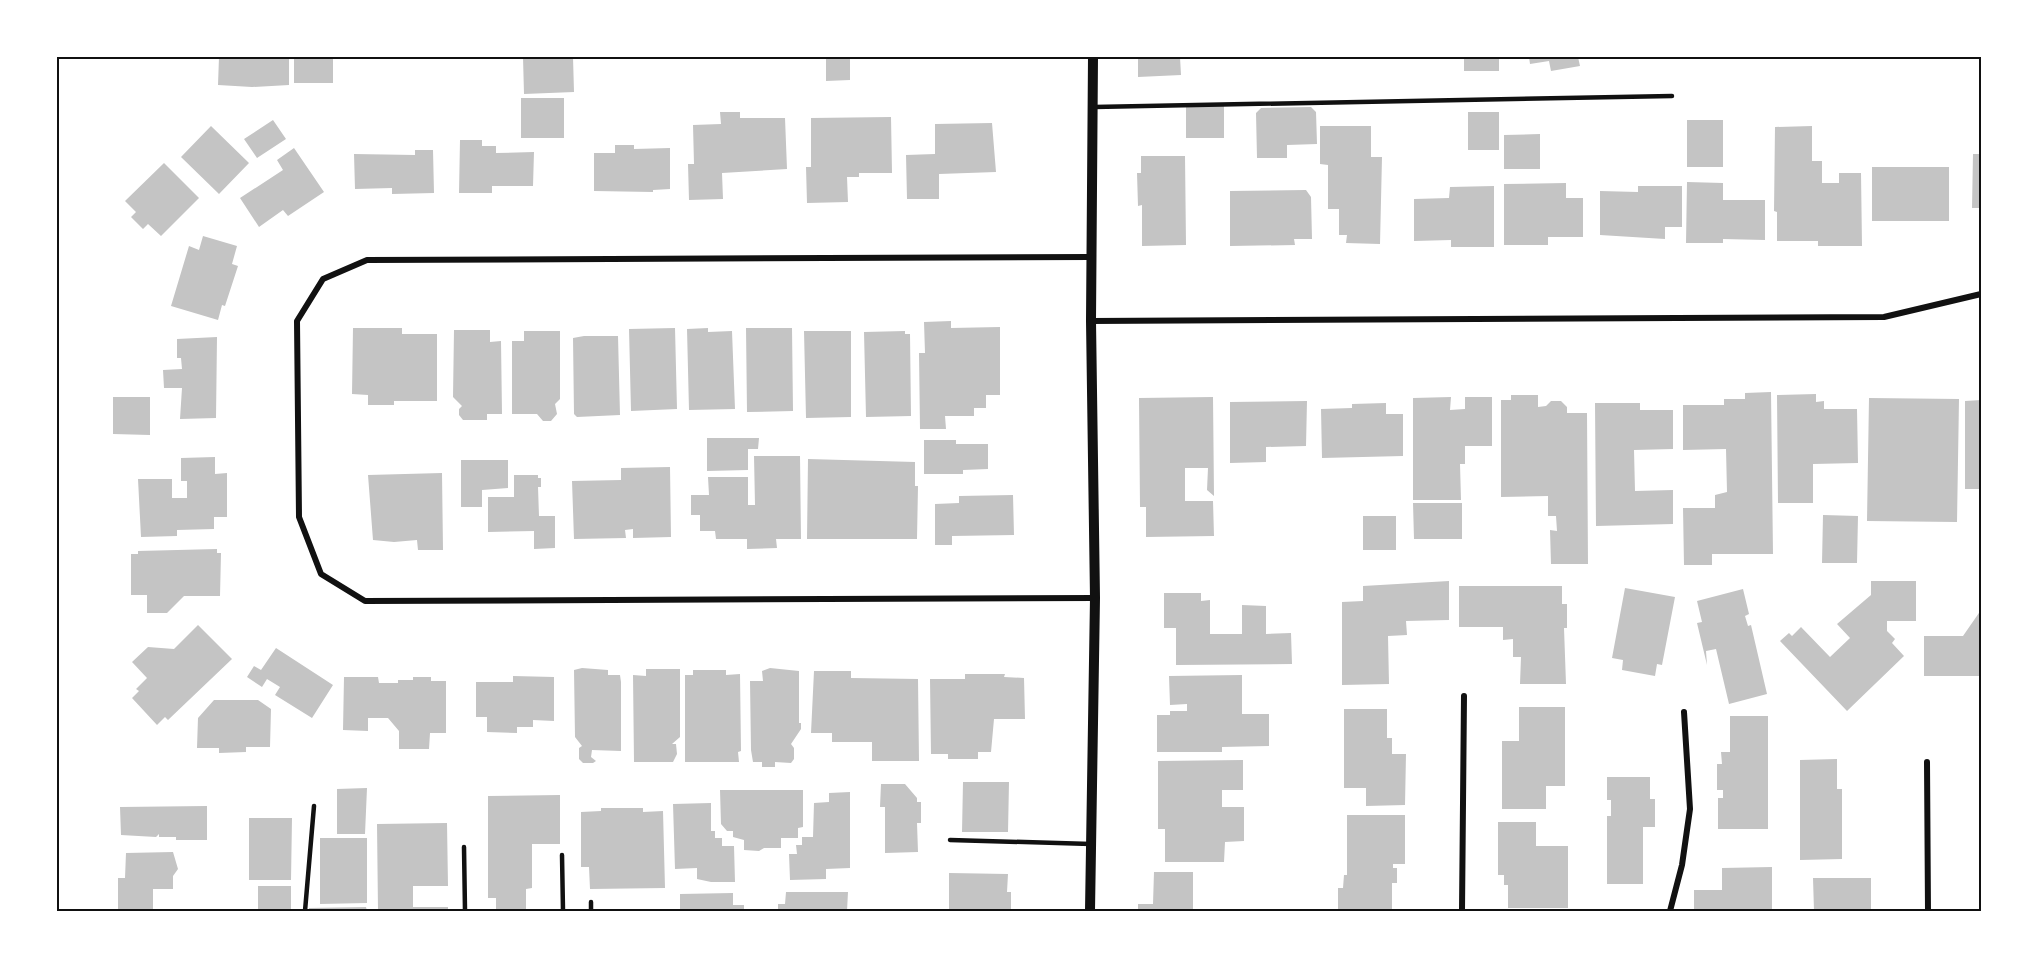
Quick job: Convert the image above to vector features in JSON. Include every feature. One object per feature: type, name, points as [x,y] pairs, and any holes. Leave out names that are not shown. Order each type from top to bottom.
[{"type":"street","points":[[1090,911],[1095,598],[1091,321],[1093,57]]},
{"type":"street","points":[[1091,257],[367,260],[323,279],[297,321],[300,434],[299,517],[321,574],[365,601],[1095,598]]},
{"type":"street","points":[[1091,321],[1884,317],[1981,294]]},
{"type":"street","points":[[1462,911],[1464,696]]},
{"type":"street","points":[[1670,911],[1682,865],[1690,809],[1684,712]]},
{"type":"street","points":[[1927,762],[1928,911]]},
{"type":"lane","points":[[1094,107],[1672,96]]},
{"type":"lane","points":[[304,911],[314,806]]},
{"type":"lane","points":[[950,840],[1091,844]]},
{"type":"lane","points":[[464,847],[465,911]]},
{"type":"lane","points":[[562,855],[563,911]]},
{"type":"lane","points":[[591,902],[591,911]]},
{"type":"building","points":[[219,57],[289,57],[289,85],[252,87],[218,85]]},
{"type":"building","points":[[294,57],[333,57],[333,83],[294,83]]},
{"type":"building","points":[[523,57],[573,57],[574,92],[524,94]]},
{"type":"building","points":[[826,57],[850,57],[850,80],[826,81]]},
{"type":"building","points":[[1138,57],[1180,57],[1181,75],[1138,77]]},
{"type":"building","points":[[1464,57],[1499,57],[1499,71],[1464,71]]},
{"type":"building","points":[[1529,57],[1578,57],[1580,66],[1551,71],[1549,61],[1530,64]]},
{"type":"building","points":[[521,98],[564,98],[564,138],[521,138]]},
{"type":"building","points":[[1186,105],[1224,105],[1224,138],[1186,138]]},
{"type":"building","points":[[1311,107],[1316,112],[1317,144],[1287,145],[1287,158],[1257,158],[1256,113],[1261,108]]},
{"type":"building","points":[[720,112],[740,112],[740,118],[785,118],[787,169],[722,173],[723,199],[689,200],[688,164],[694,164],[693,125],[721,124]]},
{"type":"building","points":[[1468,112],[1499,112],[1499,150],[1468,150]]},
{"type":"building","points":[[891,117],[892,173],[859,173],[859,177],[847,177],[848,202],[807,203],[806,167],[811,167],[811,118]]},
{"type":"building","points":[[273,120],[286,139],[257,158],[244,139]]},
{"type":"building","points":[[1687,120],[1723,120],[1723,167],[1687,167]]},
{"type":"building","points":[[992,123],[996,172],[939,174],[939,199],[907,199],[906,155],[935,154],[935,124]]},
{"type":"building","points":[[211,126],[249,163],[219,194],[181,157]]},
{"type":"building","points":[[1320,126],[1371,126],[1371,157],[1382,157],[1380,244],[1346,243],[1347,235],[1339,235],[1339,209],[1328,209],[1328,165],[1320,164]]},
{"type":"building","points":[[1812,126],[1812,161],[1822,161],[1822,183],[1839,183],[1839,173],[1861,173],[1862,246],[1818,246],[1818,241],[1777,241],[1777,212],[1774,211],[1775,127]]},
{"type":"building","points":[[1540,134],[1540,169],[1504,169],[1504,135]]},
{"type":"building","points":[[460,140],[482,140],[482,146],[496,146],[496,153],[534,152],[533,186],[492,186],[492,193],[459,193]]},
{"type":"building","points":[[615,145],[634,145],[634,149],[670,148],[670,189],[653,190],[653,192],[594,191],[594,153],[615,153]]},
{"type":"building","points":[[294,148],[324,192],[288,216],[283,210],[259,227],[240,198],[283,170],[277,160]]},
{"type":"building","points":[[415,150],[433,150],[434,193],[392,194],[392,188],[355,189],[354,154],[415,155]]},
{"type":"building","points":[[1973,154],[1981,154],[1981,208],[1972,208]]},
{"type":"building","points":[[1141,156],[1185,156],[1186,245],[1142,246],[1142,205],[1138,206],[1137,173],[1141,173]]},
{"type":"building","points":[[164,163],[199,198],[161,236],[148,224],[143,229],[131,217],[136,212],[125,201]]},
{"type":"building","points":[[1872,167],[1949,167],[1949,221],[1872,221]]},
{"type":"building","points":[[1687,182],[1723,183],[1723,200],[1765,200],[1765,240],[1723,239],[1723,243],[1686,243]]},
{"type":"building","points":[[1566,183],[1566,198],[1583,198],[1583,237],[1548,237],[1548,245],[1504,245],[1504,184]]},
{"type":"building","points":[[1494,186],[1494,247],[1451,247],[1451,240],[1414,241],[1414,199],[1449,198],[1450,187]]},
{"type":"building","points":[[1638,186],[1682,186],[1682,227],[1665,227],[1665,239],[1600,235],[1600,191],[1638,192]]},
{"type":"building","points":[[1306,190],[1311,197],[1312,239],[1294,239],[1295,245],[1230,246],[1230,191]]},
{"type":"building","points":[[203,236],[237,246],[232,264],[238,266],[218,320],[171,306],[189,246],[199,250]]},
{"type":"building","points":[[951,321],[951,328],[1000,327],[1000,395],[986,395],[986,408],[974,408],[974,416],[945,416],[946,429],[920,429],[919,353],[925,353],[924,322]]},
{"type":"building","points":[[353,328],[402,328],[402,334],[437,334],[437,401],[394,401],[394,405],[368,405],[368,395],[352,394]]},
{"type":"building","points":[[675,328],[677,409],[631,411],[629,329]]},
{"type":"building","points":[[708,328],[708,332],[732,331],[735,409],[689,410],[687,329]]},
{"type":"building","points":[[746,328],[792,328],[793,411],[747,412]]},
{"type":"building","points":[[454,330],[490,330],[490,342],[501,341],[502,414],[487,414],[487,420],[463,420],[459,415],[459,409],[462,406],[453,397]]},
{"type":"building","points":[[524,331],[560,331],[560,399],[555,404],[557,414],[551,421],[543,421],[537,414],[512,414],[512,341],[524,341]]},
{"type":"building","points":[[804,331],[851,331],[851,417],[806,418]]},
{"type":"building","points":[[905,331],[905,334],[910,334],[911,416],[866,417],[864,332]]},
{"type":"building","points":[[618,336],[620,415],[577,417],[574,414],[573,338]]},
{"type":"building","points":[[217,337],[216,418],[180,419],[182,388],[164,388],[163,370],[182,369],[181,358],[177,358],[177,339]]},
{"type":"building","points":[[1771,392],[1773,554],[1712,554],[1712,565],[1684,565],[1683,508],[1715,508],[1715,495],[1727,492],[1726,449],[1683,450],[1683,405],[1724,405],[1724,399],[1745,399],[1745,393]]},
{"type":"building","points":[[1816,394],[1816,402],[1824,401],[1824,409],[1857,409],[1858,463],[1813,464],[1813,503],[1778,503],[1777,395]]},
{"type":"building","points":[[1511,395],[1538,395],[1538,407],[1546,406],[1551,401],[1561,401],[1567,407],[1567,413],[1587,413],[1588,564],[1551,564],[1550,530],[1557,531],[1556,516],[1548,516],[1548,496],[1501,497],[1501,400],[1511,400]]},
{"type":"building","points":[[113,397],[150,397],[150,435],[113,434]]},
{"type":"building","points":[[1213,397],[1214,496],[1207,490],[1208,468],[1185,468],[1185,501],[1213,501],[1214,536],[1146,537],[1146,507],[1140,507],[1139,398]]},
{"type":"building","points":[[1451,397],[1450,410],[1465,409],[1465,397],[1492,397],[1492,446],[1465,446],[1465,464],[1460,464],[1461,500],[1413,500],[1413,398]]},
{"type":"building","points":[[1869,398],[1959,399],[1957,522],[1867,521]]},
{"type":"building","points":[[1981,400],[1981,489],[1965,489],[1965,401]]},
{"type":"building","points":[[1307,401],[1306,446],[1266,447],[1266,462],[1230,463],[1230,402]]},
{"type":"building","points":[[1386,403],[1386,414],[1403,414],[1403,456],[1322,458],[1321,409],[1352,408],[1352,404]]},
{"type":"building","points":[[1595,403],[1640,403],[1640,410],[1673,410],[1673,449],[1634,450],[1635,491],[1673,490],[1673,524],[1596,526]]},
{"type":"building","points":[[707,438],[759,438],[758,449],[748,449],[748,470],[707,471]]},
{"type":"building","points":[[924,440],[956,440],[956,444],[988,444],[988,469],[963,470],[963,474],[924,474]]},
{"type":"building","points":[[754,456],[800,456],[801,539],[776,539],[777,548],[747,549],[747,539],[716,539],[715,531],[700,531],[700,515],[691,515],[691,495],[709,495],[708,477],[748,477],[748,505],[755,505]]},
{"type":"building","points":[[215,457],[215,474],[227,473],[227,517],[214,517],[214,529],[177,530],[177,536],[141,537],[138,479],[172,479],[172,498],[187,498],[187,481],[181,481],[181,458]]},
{"type":"building","points":[[808,459],[915,462],[915,486],[918,486],[917,539],[807,539]]},
{"type":"building","points":[[461,460],[508,460],[508,488],[482,490],[482,507],[461,507]]},
{"type":"building","points":[[670,467],[671,537],[633,538],[633,529],[625,530],[626,538],[574,539],[572,481],[621,480],[621,468]]},
{"type":"building","points":[[442,473],[443,550],[418,550],[417,540],[394,542],[373,540],[368,475]]},
{"type":"building","points":[[514,475],[538,475],[538,478],[541,478],[541,487],[538,487],[539,516],[555,516],[555,548],[534,549],[534,531],[488,532],[488,497],[514,497]]},
{"type":"building","points":[[1013,495],[1014,535],[952,536],[952,545],[935,545],[935,504],[959,503],[959,496]]},
{"type":"building","points":[[1413,503],[1462,503],[1462,539],[1414,539]]},
{"type":"building","points":[[1823,515],[1858,516],[1857,563],[1822,563]]},
{"type":"building","points":[[1363,516],[1396,516],[1396,550],[1363,550]]},
{"type":"building","points":[[217,549],[217,553],[221,553],[220,596],[184,596],[167,613],[147,613],[147,595],[131,595],[131,554],[138,554],[138,551]]},
{"type":"building","points":[[1449,581],[1449,620],[1406,621],[1407,635],[1388,636],[1389,684],[1342,685],[1342,602],[1363,601],[1363,586]]},
{"type":"building","points":[[1871,581],[1916,581],[1916,621],[1887,621],[1887,631],[1895,639],[1892,643],[1904,656],[1847,711],[1780,641],[1789,633],[1792,636],[1801,627],[1830,657],[1850,638],[1837,624],[1871,595]]},
{"type":"building","points":[[1459,586],[1562,586],[1562,604],[1567,604],[1567,628],[1564,628],[1566,684],[1520,684],[1521,657],[1513,657],[1513,639],[1503,640],[1503,627],[1459,627]]},
{"type":"building","points":[[1625,588],[1675,597],[1662,665],[1657,664],[1655,676],[1622,670],[1623,660],[1612,658]]},
{"type":"building","points":[[1743,589],[1749,614],[1745,616],[1748,626],[1751,625],[1767,694],[1729,704],[1716,649],[1706,651],[1707,665],[1697,623],[1702,622],[1697,601]]},
{"type":"building","points":[[1164,593],[1201,593],[1201,601],[1210,600],[1210,634],[1242,634],[1242,605],[1266,606],[1266,634],[1291,633],[1292,664],[1176,665],[1176,628],[1164,628]]},
{"type":"building","points":[[1981,610],[1981,676],[1924,676],[1924,636],[1963,636]]},
{"type":"building","points":[[198,625],[232,659],[168,720],[165,717],[157,725],[132,698],[139,691],[136,689],[147,678],[132,662],[148,647],[174,649]]},
{"type":"building","points":[[276,648],[333,685],[312,718],[275,695],[280,687],[267,679],[262,687],[247,677],[254,666],[261,670]]},
{"type":"building","points":[[582,668],[608,670],[608,675],[620,675],[621,682],[621,751],[592,750],[591,757],[596,761],[593,763],[583,763],[579,759],[579,748],[582,746],[575,737],[574,670]]},
{"type":"building","points":[[770,668],[799,671],[801,729],[791,744],[794,748],[794,759],[791,763],[775,762],[775,767],[762,767],[762,762],[753,762],[751,750],[750,681],[763,681],[762,671]]},
{"type":"building","points":[[646,669],[680,669],[680,737],[672,744],[676,744],[677,754],[673,762],[634,762],[633,675],[646,676]]},
{"type":"building","points":[[693,670],[726,670],[726,675],[740,674],[741,751],[738,752],[739,762],[685,762],[685,675],[693,675]]},
{"type":"building","points":[[814,671],[851,671],[851,678],[918,679],[919,761],[872,761],[872,742],[832,742],[832,733],[811,733]]},
{"type":"building","points":[[965,674],[1005,674],[1004,677],[1024,678],[1025,719],[994,719],[991,752],[978,752],[978,759],[948,759],[948,754],[931,754],[930,679],[965,679]]},
{"type":"building","points":[[1242,675],[1242,714],[1269,714],[1269,746],[1222,747],[1222,752],[1157,752],[1157,715],[1170,715],[1170,711],[1187,711],[1187,704],[1170,705],[1169,676]]},
{"type":"building","points":[[513,676],[554,677],[554,721],[533,720],[533,727],[517,727],[517,733],[487,732],[487,717],[476,717],[476,682],[513,682]]},
{"type":"building","points":[[344,677],[378,677],[379,683],[398,683],[398,680],[413,680],[413,677],[431,677],[431,681],[446,681],[446,733],[430,733],[429,749],[399,749],[399,731],[388,718],[368,718],[368,731],[343,730]]},
{"type":"building","points":[[214,700],[258,700],[271,709],[270,747],[246,747],[246,752],[219,753],[219,748],[197,748],[198,718]]},
{"type":"building","points":[[1519,707],[1565,707],[1565,786],[1546,786],[1546,809],[1502,809],[1502,741],[1519,741]]},
{"type":"building","points":[[1344,709],[1387,709],[1387,738],[1392,738],[1392,754],[1406,754],[1405,805],[1366,806],[1366,788],[1344,788]]},
{"type":"building","points":[[1730,716],[1768,716],[1768,829],[1718,829],[1718,798],[1723,798],[1723,790],[1717,790],[1717,764],[1722,764],[1721,752],[1730,752]]},
{"type":"building","points":[[1837,759],[1837,789],[1842,789],[1842,859],[1800,860],[1800,760]]},
{"type":"building","points":[[1243,760],[1243,790],[1222,790],[1222,807],[1244,807],[1244,841],[1225,842],[1224,862],[1165,862],[1165,829],[1158,829],[1158,761]]},
{"type":"building","points":[[1607,777],[1650,777],[1650,799],[1655,799],[1655,827],[1643,827],[1643,884],[1607,884],[1607,816],[1611,816],[1611,800],[1607,800]]},
{"type":"building","points":[[963,782],[1009,782],[1008,832],[962,832]]},
{"type":"building","points":[[881,784],[905,784],[917,798],[917,802],[921,802],[921,823],[917,823],[918,852],[885,853],[885,807],[880,807]]},
{"type":"building","points":[[367,788],[365,834],[337,834],[337,789]]},
{"type":"building","points":[[720,790],[803,790],[803,827],[798,828],[798,838],[781,838],[781,848],[764,848],[759,851],[744,850],[744,840],[733,837],[733,831],[727,831],[721,824]]},
{"type":"building","points":[[850,792],[850,868],[826,869],[826,879],[790,880],[789,854],[797,854],[796,845],[802,845],[802,837],[813,837],[814,803],[829,802],[829,793]]},
{"type":"building","points":[[560,795],[560,844],[532,844],[532,888],[526,889],[526,911],[496,911],[496,898],[488,898],[488,796]]},
{"type":"building","points":[[711,803],[711,831],[715,831],[715,838],[722,838],[722,846],[734,846],[735,882],[711,882],[697,879],[697,868],[675,869],[673,804]]},
{"type":"building","points":[[207,806],[207,840],[176,840],[176,837],[159,837],[159,834],[156,837],[121,835],[120,807]]},
{"type":"building","points":[[601,808],[643,808],[643,812],[663,811],[665,888],[590,889],[589,867],[581,867],[581,812],[601,811]]},
{"type":"building","points":[[1347,815],[1405,815],[1405,864],[1393,864],[1393,868],[1397,868],[1397,883],[1392,883],[1392,910],[1338,911],[1338,888],[1343,888],[1344,875],[1347,875]]},
{"type":"building","points":[[249,818],[292,818],[291,880],[249,880]]},
{"type":"building","points":[[1498,822],[1536,822],[1536,846],[1568,846],[1568,908],[1508,908],[1508,885],[1504,885],[1504,875],[1498,875]]},
{"type":"building","points":[[447,823],[448,886],[413,886],[413,907],[448,907],[448,911],[378,911],[377,824]]},
{"type":"building","points":[[320,838],[367,838],[367,903],[320,904]]},
{"type":"building","points":[[173,852],[178,869],[173,876],[173,889],[153,889],[153,911],[118,911],[118,878],[125,878],[126,853]]},
{"type":"building","points":[[1772,867],[1772,911],[1694,911],[1694,890],[1722,890],[1722,868]]},
{"type":"building","points":[[1154,872],[1193,872],[1193,911],[1138,911],[1138,904],[1153,904]]},
{"type":"building","points":[[949,873],[1008,874],[1007,892],[1011,892],[1011,911],[949,911]]},
{"type":"building","points":[[1813,878],[1871,878],[1871,911],[1814,911]]},
{"type":"building","points":[[258,886],[291,886],[291,911],[258,911]]},
{"type":"building","points":[[786,892],[848,892],[847,911],[778,911],[778,904],[785,904]]},
{"type":"building","points":[[733,893],[733,905],[744,905],[744,911],[680,911],[680,894]]},
{"type":"building","points":[[366,907],[367,911],[309,911],[309,908]]}]
